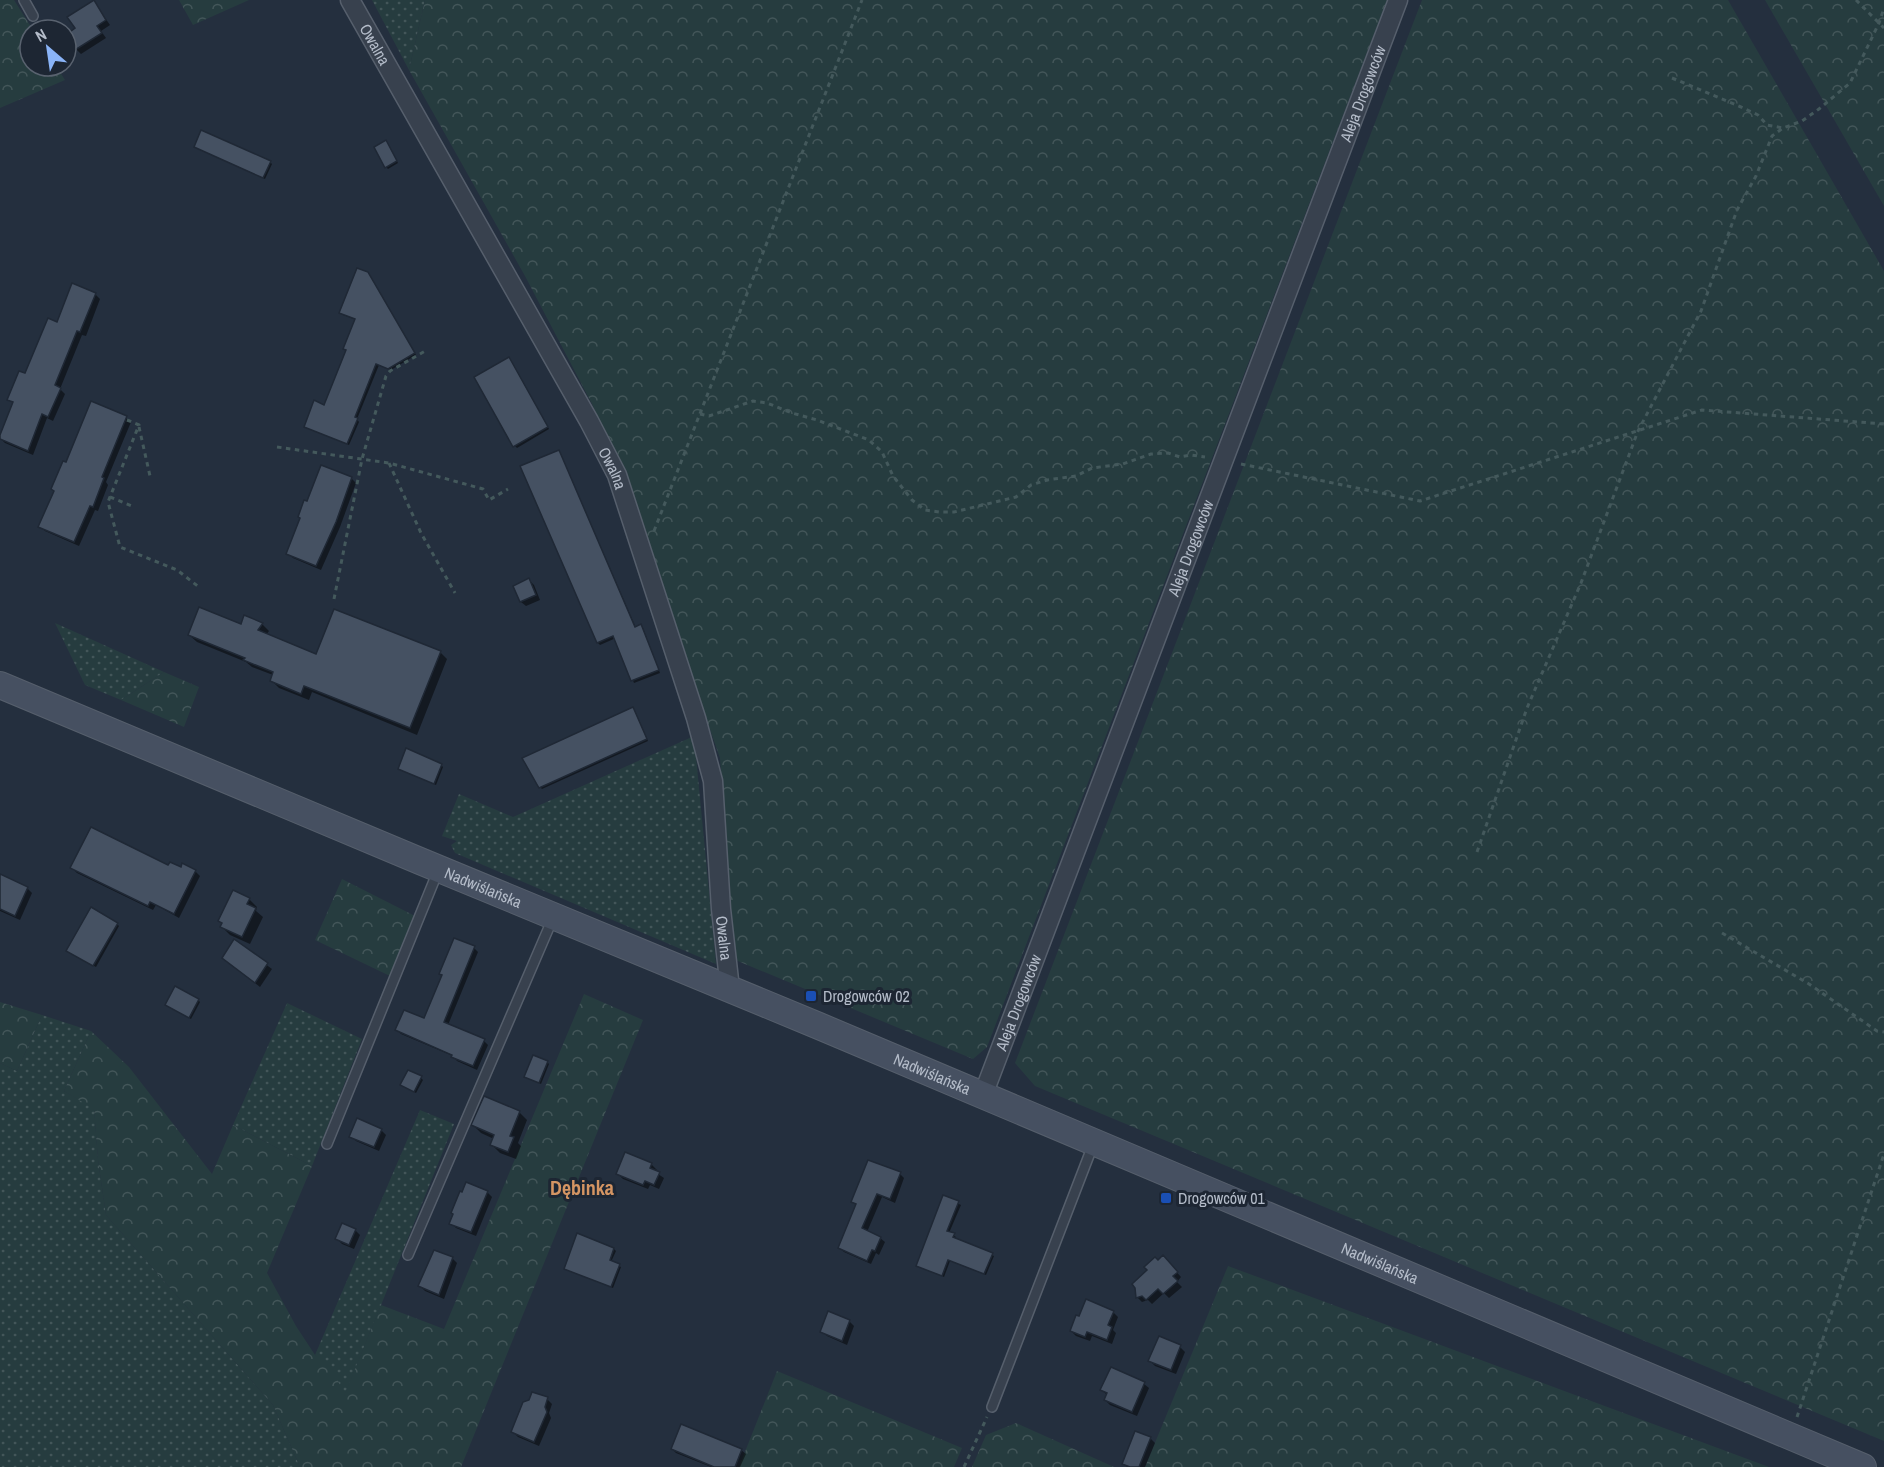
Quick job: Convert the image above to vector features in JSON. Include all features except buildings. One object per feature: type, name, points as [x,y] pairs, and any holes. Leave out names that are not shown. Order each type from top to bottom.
[{"type":"main road","name":"Nadwiślańska","points":[[0,685],[983,1095],[1863,1467]]},
{"type":"street","name":"Owalna","points":[[350,0],[589,421],[617,475],[696,718],[713,781],[721,909],[730,989]]},
{"type":"street","name":"Aleja Drogowców","points":[[983,1095],[1398,0]]},
{"type":"lane","points":[[24,0],[33,16]]},
{"type":"lane","points":[[327,1144],[439,869]]},
{"type":"lane","points":[[408,1255],[554,917]]},
{"type":"lane","points":[[992,1407],[1094,1142]]},
{"type":"path","points":[[644,558],[862,0]]},
{"type":"path","points":[[1856,0],[1884,28]]},
{"type":"path","points":[[1477,852],[1527,708],[1581,583],[1638,431],[1701,311],[1737,210],[1756,176],[1772,136],[1783,128],[1802,121],[1850,83],[1884,8]]},
{"type":"path","points":[[1672,78],[1758,115],[1767,125],[1783,128]]},
{"type":"path","points":[[334,598],[362,459],[386,376],[390,371],[427,350]]},
{"type":"path","points":[[700,414],[709,416],[753,401],[767,403],[853,433],[869,440],[882,452],[893,476],[912,500],[925,510],[939,512],[954,512],[1016,497],[1031,485],[1076,476],[1092,468],[1123,464],[1151,454],[1168,453],[1180,457],[1191,455],[1420,501],[1702,411],[1884,423]]},
{"type":"path","points":[[127,420],[139,425]]},
{"type":"path","points":[[139,425],[150,476]]},
{"type":"path","points":[[139,425],[108,502],[120,547],[177,570],[199,587]]},
{"type":"path","points":[[277,447],[389,463],[483,489],[489,500],[508,489]]},
{"type":"path","points":[[389,463],[420,533],[455,593]]},
{"type":"path","points":[[110,497],[132,506]]},
{"type":"path","points":[[1722,933],[1809,984],[1877,1031],[1884,1032]]},
{"type":"path","points":[[1791,1437],[1884,1154]]},
{"type":"path","points":[[964,1467],[992,1407]]},
{"type":"green space","points":[[0,0],[14,0],[25,18],[18,18],[18,78],[64,78],[65,80],[0,108]]},
{"type":"green space","points":[[179,0],[249,0],[193,25]]},
{"type":"green space","points":[[372,0],[425,0],[409,70]]},
{"type":"green space","points":[[425,0],[1387,0],[987,1047],[973,1059],[733,959],[720,758],[660,587],[653,555],[630,491],[592,404],[525,276],[409,70]]},
{"type":"green space","points":[[1422,0],[1728,0],[1884,271],[1884,1441],[1035,1086],[1015,1063]]},
{"type":"green space","points":[[1765,0],[1884,0],[1884,206]]},
{"type":"green space","points":[[55,623],[164,672],[121,700],[85,685]]},
{"type":"green space","points":[[164,672],[199,687],[184,727],[121,700]]},
{"type":"green space","points":[[694,736],[716,964],[455,853],[451,845],[457,841],[442,836],[459,794],[513,817]]},
{"type":"green space","points":[[342,879],[415,916],[390,976],[315,940]]},
{"type":"green space","points":[[584,994],[643,1020],[461,1467],[300,1467],[273,1405],[106,1215],[94,1109],[64,1091],[91,1031],[129,1067],[212,1174],[233,1125],[312,1166],[267,1273],[315,1355],[337,1378],[344,1396],[381,1305],[444,1329]]},
{"type":"green space","points":[[0,1002],[42,1015],[17,1071],[0,1063]]},
{"type":"green space","points":[[287,1003],[362,1039],[312,1166],[233,1125]]},
{"type":"green space","points":[[42,1015],[91,1031],[64,1091],[94,1108],[98,1160],[106,1215],[273,1405],[300,1467],[0,1467],[0,1063],[17,1071]]},
{"type":"green space","points":[[420,1110],[454,1124],[344,1397],[315,1355]]},
{"type":"green space","points":[[1228,1266],[1769,1467],[1145,1467]]},
{"type":"green space","points":[[777,1371],[962,1448],[954,1467],[739,1467]]},
{"type":"green space","points":[[1016,1423],[1114,1467],[972,1467],[986,1435]]},
{"type":"place","name":"Drogowców 02","points":[[811,996]]},
{"type":"place","name":"Drogowców 01","points":[[1166,1198]]},
{"type":"district","name":"Dębinka","points":[[582,1188]]}]
